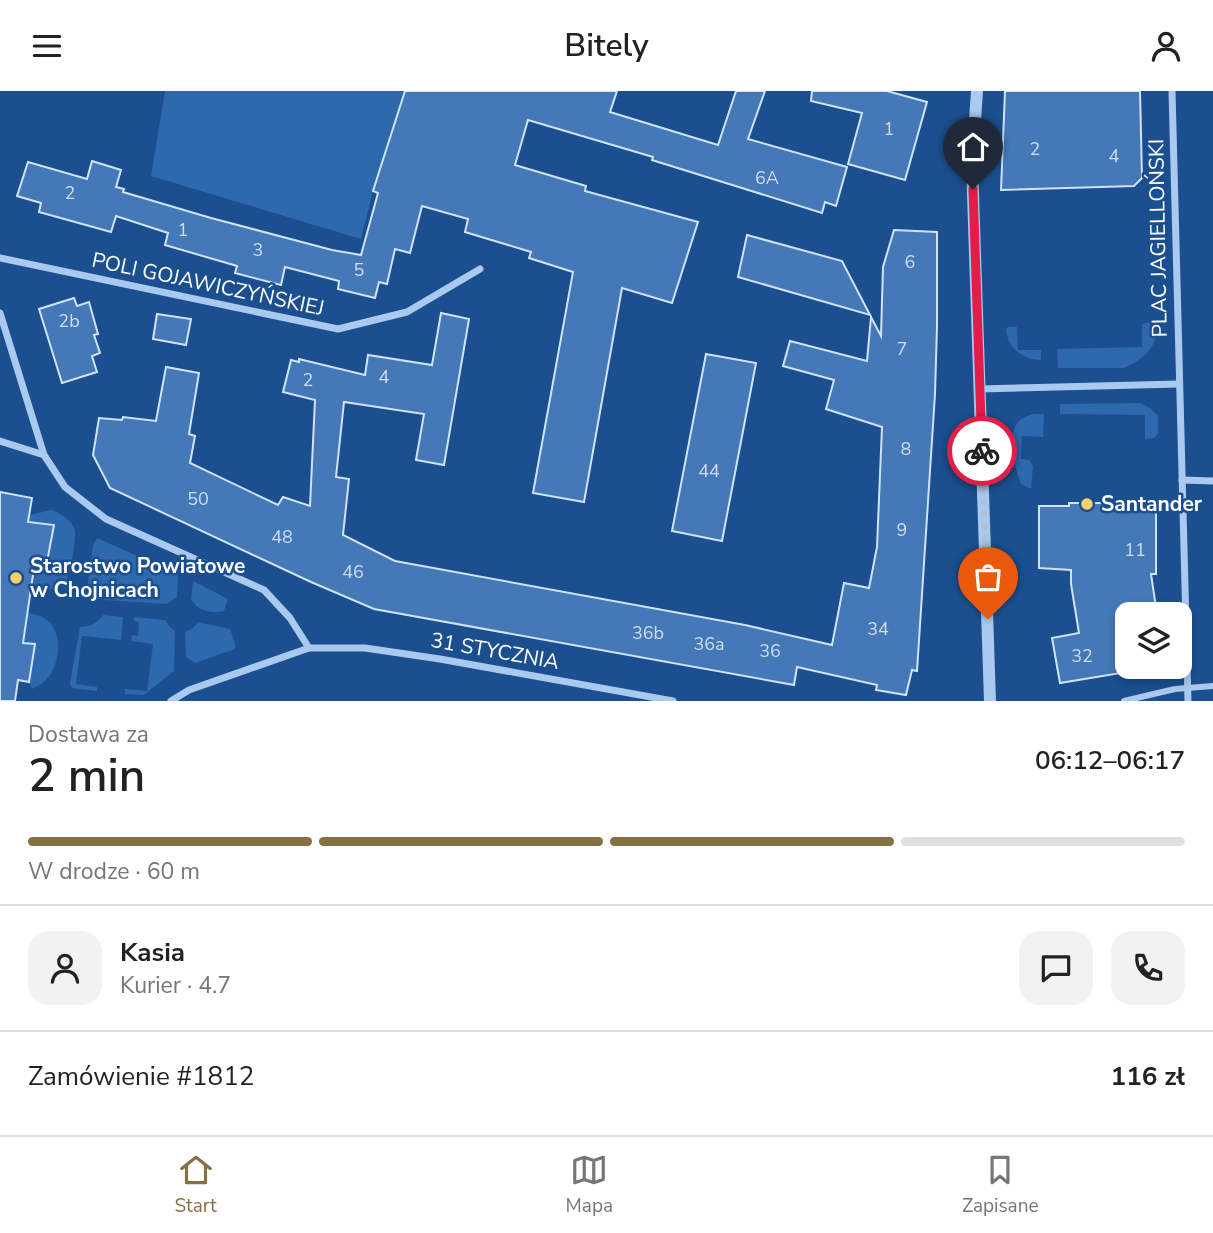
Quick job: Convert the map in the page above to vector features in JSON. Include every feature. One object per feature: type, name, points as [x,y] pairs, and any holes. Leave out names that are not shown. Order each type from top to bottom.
[{"type":"street","points":[[977,91],[972,164],[990,701]]},
{"type":"street","name":"PLAC JAGIELLOŃSKI","points":[[1172,91],[1188,701]]},
{"type":"street","name":"POLI GOJAWICZYŃSKIEJ","points":[[0,258],[338,329],[407,312],[480,269]]},
{"type":"street","points":[[0,313],[44,455],[65,487],[106,519],[264,590],[290,618],[309,648]]},
{"type":"street","points":[[980,389],[1179,384]]},
{"type":"street","points":[[0,441],[44,455]]},
{"type":"street","points":[[1182,480],[1213,481]]},
{"type":"street","name":"31 STYCZNIA","points":[[171,701],[189,690],[309,648],[377,649],[673,701]]},
{"type":"street","points":[[1124,701],[1175,689],[1213,686]]},
{"type":"shaded area","points":[[165,91],[405,91],[373,191],[361,239],[151,176]]},
{"type":"shaded area","points":[[1150,322],[1156,325],[1155,340],[1148,352],[1130,365],[1123,368],[1058,368],[1057,349],[1142,347],[1142,324]]},
{"type":"shaded area","points":[[1017,327],[1018,350],[1041,350],[1041,360],[1028,358],[1013,347],[1007,335],[1006,329]]},
{"type":"shaded area","points":[[1141,403],[1158,416],[1158,433],[1154,438],[1145,439],[1145,415],[1060,414],[1060,404]]},
{"type":"shaded area","points":[[1044,414],[1043,437],[1022,436],[1021,459],[1029,460],[1033,466],[1031,489],[1021,484],[1012,440],[1017,424],[1024,417]]},
{"type":"shaded area","points":[[51,510],[66,517],[74,527],[75,541],[70,571],[66,580],[58,586],[30,593],[35,561],[47,562],[53,526],[14,520],[30,512],[30,515]]},
{"type":"shaded area","points":[[97,538],[178,574],[177,597],[167,604],[104,600],[94,587],[88,584],[93,545]]},
{"type":"shaded area","points":[[193,581],[228,599],[224,611],[207,611],[197,606],[191,599]]},
{"type":"shaded area","points":[[28,613],[42,617],[50,623],[55,631],[58,647],[51,673],[32,689],[29,682],[35,644],[23,643]]},
{"type":"shaded area","points":[[103,615],[123,617],[121,640],[82,636],[76,684],[97,687],[97,691],[72,688],[70,683],[80,627],[93,624]]},
{"type":"shaded area","points":[[134,617],[165,620],[175,631],[174,671],[144,695],[125,694],[125,689],[147,691],[153,644],[131,641],[132,635],[138,636],[139,622],[134,621]]},
{"type":"shaded area","points":[[198,622],[230,629],[235,649],[195,663],[186,657],[185,632]]},
{"type":"building","points":[[405,91],[617,91],[610,112],[718,145],[736,91],[765,91],[748,139],[847,167],[836,206],[825,202],[822,213],[652,160],[653,157],[528,120],[515,165],[586,186],[585,191],[698,222],[672,303],[622,288],[584,502],[533,493],[573,272],[529,258],[531,252],[465,232],[468,219],[422,206],[410,253],[395,249],[387,284],[379,282],[375,298],[338,289],[339,281],[285,267],[281,285],[235,273],[237,266],[165,245],[168,233],[116,216],[111,232],[39,212],[41,203],[17,196],[28,162],[87,179],[92,161],[121,170],[116,187],[124,189],[123,192],[211,218],[361,255],[378,193],[373,191]]},
{"type":"building","points":[[812,91],[887,91],[927,102],[905,180],[848,164],[862,113],[811,101]]},
{"type":"building","points":[[1005,91],[1140,91],[1142,178],[1134,186],[1001,190]]},
{"type":"building","points":[[894,230],[937,232],[935,394],[917,671],[912,670],[906,695],[876,690],[877,685],[797,667],[794,685],[374,609],[110,488],[93,455],[99,418],[122,420],[123,417],[156,421],[166,367],[199,373],[189,434],[195,436],[190,463],[278,505],[283,497],[310,506],[315,400],[283,392],[291,360],[299,362],[299,359],[365,375],[368,355],[432,365],[441,313],[469,319],[444,465],[416,460],[424,414],[344,402],[336,477],[349,479],[343,535],[395,561],[745,625],[832,645],[844,583],[869,588],[877,547],[882,427],[826,409],[834,380],[783,366],[790,341],[867,361],[871,317],[881,336],[883,267]]},
{"type":"building","points":[[747,235],[842,261],[870,315],[738,277]]},
{"type":"building","points":[[74,298],[77,306],[89,302],[100,353],[92,356],[97,372],[62,383],[39,309]]},
{"type":"building","points":[[157,314],[191,319],[186,345],[153,339]]},
{"type":"building","points":[[706,354],[756,363],[722,541],[672,531]]},
{"type":"building","name":"Starostwo Powiatowe w Chojnicach","points":[[0,492],[32,498],[28,522],[54,525],[47,562],[35,561],[23,643],[35,644],[29,682],[18,680],[15,701],[0,701]]},
{"type":"building","points":[[1069,503],[1125,503],[1126,508],[1156,508],[1156,574],[1151,574],[1155,602],[1115,602],[1115,674],[1060,683],[1052,638],[1079,633],[1071,570],[1039,568],[1039,506],[1069,506]]},
{"type":"way so far","points":[[982,451],[988,619]]},
{"type":"place","name":"Santander","points":[[1087,504]]},
{"type":"place","name":"Starostwo Powiatowe w Chojnicach","points":[[16,578]]},
{"type":"route","points":[[973,189],[982,451]]}]
